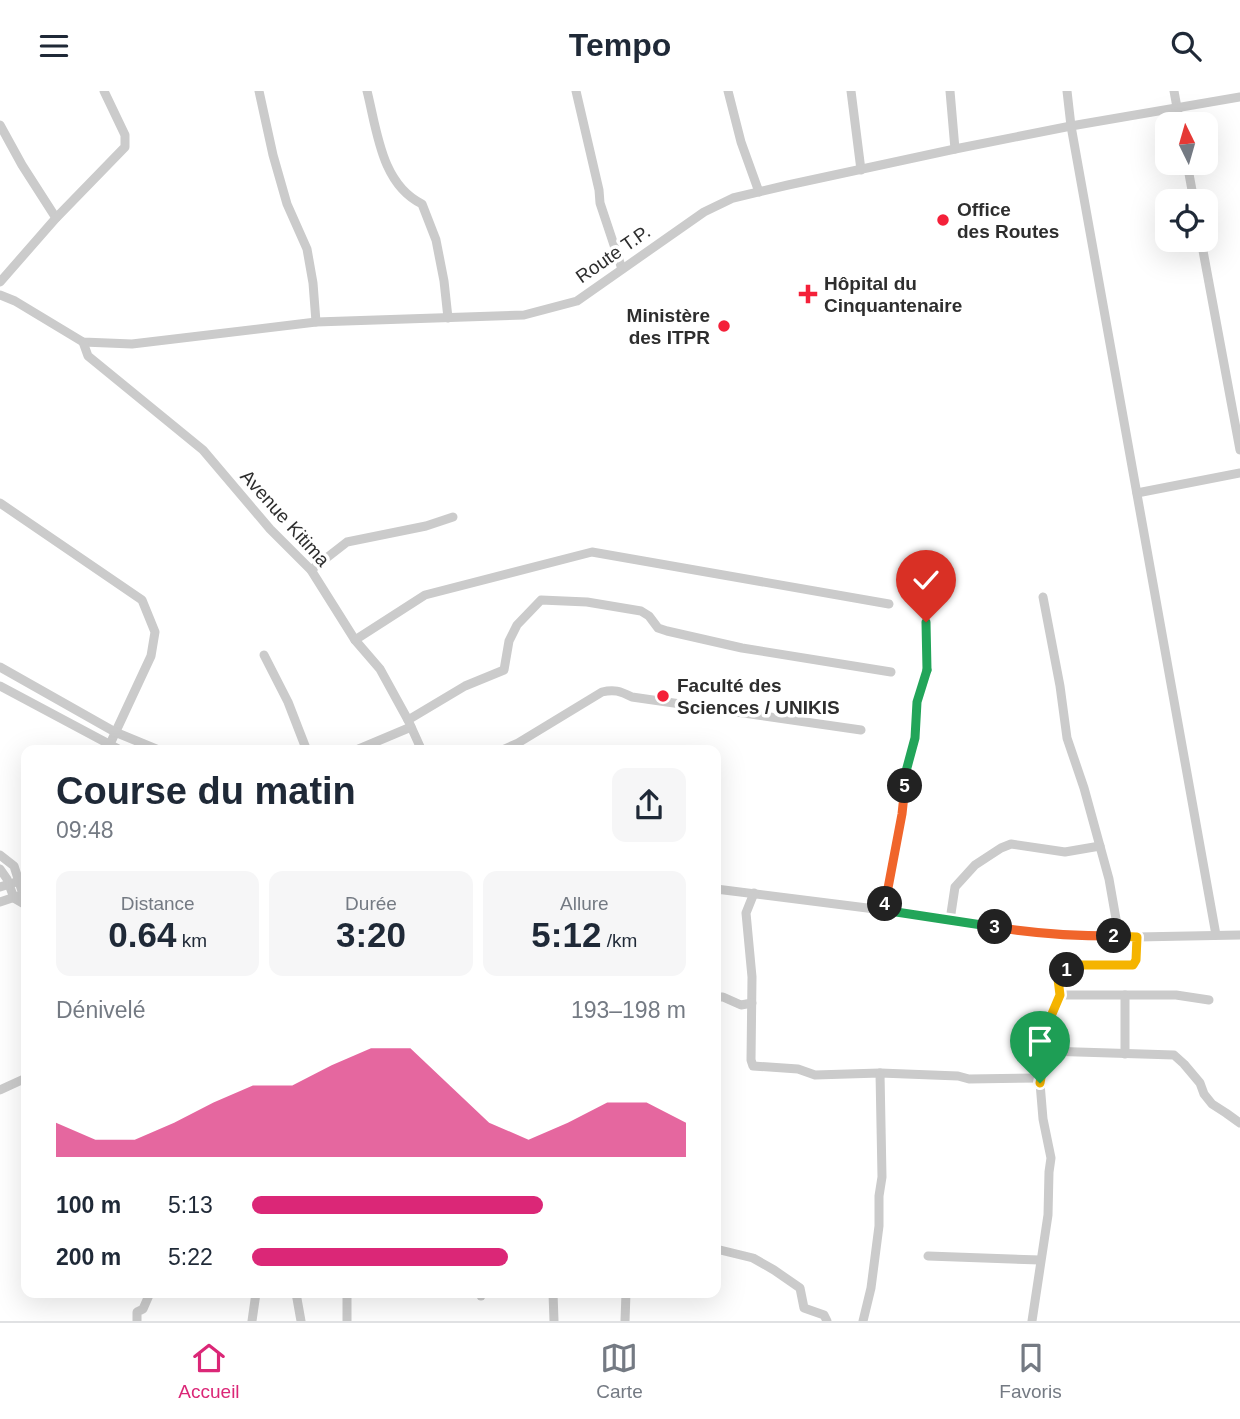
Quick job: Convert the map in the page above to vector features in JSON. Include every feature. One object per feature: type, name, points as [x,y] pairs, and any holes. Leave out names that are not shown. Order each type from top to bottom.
[{"type":"street","points":[[0,282],[56,218],[125,147],[125,135],[104,91]]},
{"type":"street","points":[[259,91],[287,204],[307,249],[316,322]]},
{"type":"street","points":[[367,91],[377,138],[392,175],[413,199],[422,204],[436,240],[448,318]]},
{"type":"street","points":[[576,91],[597,178],[600,203],[622,269]]},
{"type":"street","points":[[728,91],[741,142],[759,192]]},
{"type":"street","points":[[851,91],[861,170]]},
{"type":"street","points":[[950,91],[955,149]]},
{"type":"street","points":[[1067,91],[1071,126],[1216,935]]},
{"type":"street","points":[[1174,91],[1178,112]]},
{"type":"street","name":"Route T.P.","points":[[0,295],[15,301],[83,342],[131,344],[316,322],[523,315],[577,301],[704,212],[733,198],[955,149],[1240,97]]},
{"type":"street","points":[[0,125],[56,218]]},
{"type":"street","points":[[1204,252],[1240,450]]},
{"type":"street","name":"Avenue Kitima","points":[[83,342],[88,356],[203,450],[270,529],[312,570],[355,639],[380,669],[419,745]]},
{"type":"street","points":[[1137,493],[1240,473]]},
{"type":"street","points":[[0,503],[142,600],[155,632],[151,656],[110,744],[0,686]]},
{"type":"street","points":[[312,570],[347,542],[426,526],[453,517]]},
{"type":"street","points":[[355,639],[425,595],[592,552],[890,604]]},
{"type":"street","points":[[1043,597],[1067,738],[1109,879],[1119,936]]},
{"type":"street","points":[[366,745],[410,723],[465,686],[504,670],[509,641],[517,625],[541,600],[641,611],[649,616],[658,628],[667,631],[743,648],[891,672]]},
{"type":"street","points":[[883,910],[902,814],[905,775],[915,738],[917,702],[927,670],[926,622]]},
{"type":"street","points":[[264,655],[288,702],[305,745]]},
{"type":"street","points":[[0,667],[115,732],[146,745]]},
{"type":"street","points":[[514,745],[602,692],[610,690],[632,697],[861,730]]},
{"type":"street","points":[[950,920],[955,887],[975,865],[1001,848],[1012,844],[1065,852],[1100,846]]},
{"type":"street","points":[[0,855],[14,866],[21,877]]},
{"type":"street","points":[[0,869],[7,879],[4,885]]},
{"type":"street","points":[[4,885],[21,881]]},
{"type":"street","points":[[4,885],[21,895]]},
{"type":"street","points":[[721,890],[1041,934],[1137,937],[1240,935]]},
{"type":"street","points":[[754,893],[746,913],[752,977],[753,1066],[798,1069],[815,1075],[880,1073],[958,1076],[969,1079],[1041,1078]]},
{"type":"street","points":[[0,902],[21,896]]},
{"type":"street","points":[[1032,1321],[1048,1215],[1051,1158],[1040,1090],[1046,1051],[1046,1028],[1060,995],[1058,979],[1063,972],[1080,965],[1133,965],[1136,960],[1137,937]]},
{"type":"street","points":[[1060,995],[1175,995],[1209,1000]]},
{"type":"street","points":[[1125,995],[1125,1054]]},
{"type":"street","points":[[721,997],[741,1005],[751,1003]]},
{"type":"street","points":[[1046,1051],[1174,1055],[1200,1083],[1212,1104],[1240,1123]]},
{"type":"street","points":[[863,1321],[871,1288],[879,1226],[882,1177],[880,1073]]},
{"type":"street","points":[[0,1090],[21,1080]]},
{"type":"street","points":[[721,1250],[753,1258],[774,1270],[800,1288],[804,1308],[824,1315],[827,1321]]},
{"type":"street","points":[[928,1256],[1040,1261]]},
{"type":"street","points":[[137,1321],[137,1312],[143,1309],[148,1298]]},
{"type":"street","points":[[252,1321],[255,1298]]},
{"type":"street","points":[[297,1298],[301,1321]]},
{"type":"street","points":[[347,1298],[347,1321]]},
{"type":"street","points":[[553,1298],[554,1321]]},
{"type":"street","points":[[625,1321],[626,1298]]},
{"type":"place","name":"Office des Routes","points":[[943,220]]},
{"type":"place","name":"Hôpital du Cinquantenaire","points":[[808,294]]},
{"type":"place","name":"Ministère des ITPR","points":[[724,326]]},
{"type":"place","name":"Faculté des Sciences / UNIKIS","points":[[663,696]]},
{"type":"route","points":[[926,622],[927,670],[917,702],[917,726],[905,775],[902,814],[883,910],[1041,934],[1137,937],[1136,960],[1133,965],[1080,965],[1063,972],[1058,979],[1060,995],[1046,1028],[1046,1051],[1040,1083]]}]
